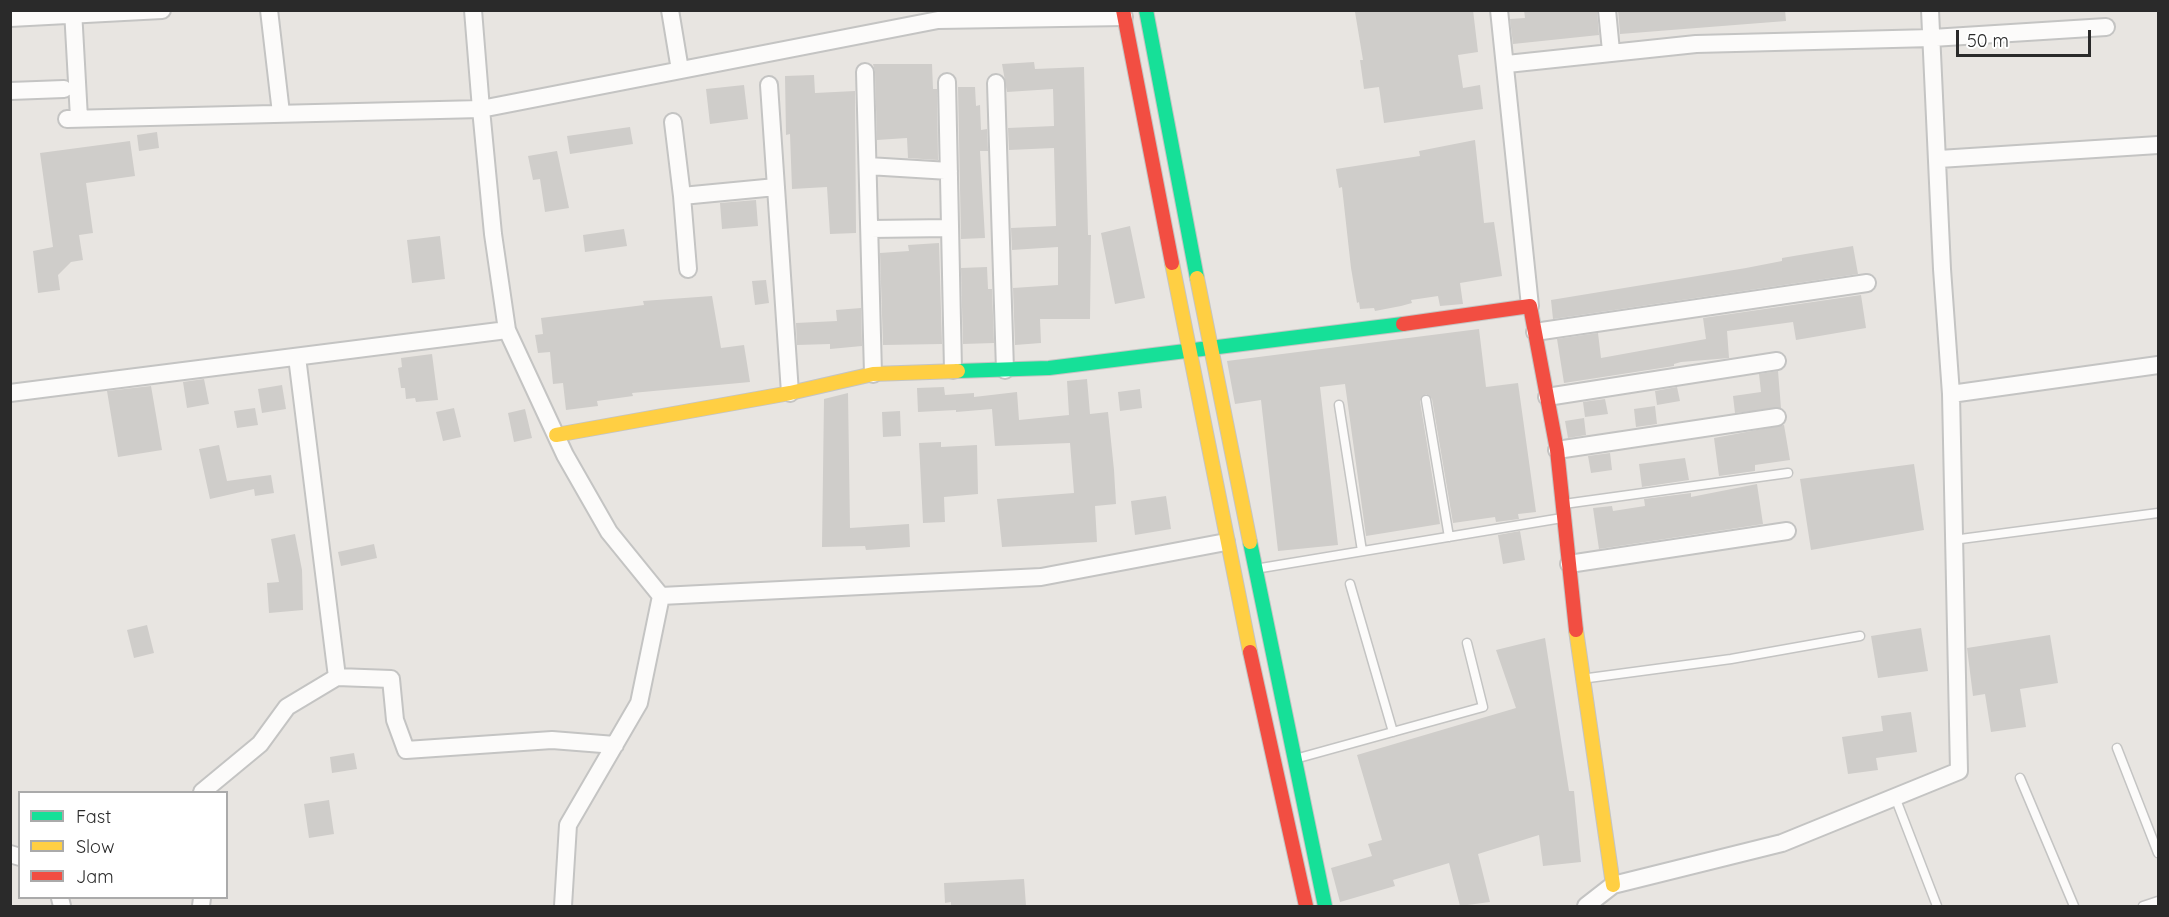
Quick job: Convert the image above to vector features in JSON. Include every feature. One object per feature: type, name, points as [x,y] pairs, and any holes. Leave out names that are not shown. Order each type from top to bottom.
[{"type":"street","points":[[10,18],[162,10]]},
{"type":"street","points":[[269,10],[281,112]]},
{"type":"street","points":[[472,10],[493,234],[507,330],[556,435],[609,532],[661,596]]},
{"type":"street","points":[[670,10],[680,70]]},
{"type":"street","points":[[1146,10],[1210,347],[1325,906]]},
{"type":"street","points":[[1499,10],[1507,64],[1530,306],[1557,450],[1581,679],[1613,885]]},
{"type":"street","points":[[1607,10],[1611,51]]},
{"type":"street","points":[[1586,906],[1613,885],[1782,843],[1959,771],[1951,394],[1942,269],[1939,159],[1929,10]]},
{"type":"street","points":[[74,13],[73,118],[481,109],[680,70],[776,54],[938,20],[1123,14],[1226,542],[1306,906]]},
{"type":"street","points":[[1507,64],[1611,51],[1696,44],[1932,38],[2106,27]]},
{"type":"street","points":[[865,72],[873,374]]},
{"type":"street","points":[[947,82],[953,370]]},
{"type":"street","points":[[996,83],[1005,370]]},
{"type":"street","points":[[769,85],[790,393]]},
{"type":"street","points":[[10,91],[64,89]]},
{"type":"street","points":[[673,122],[688,269]]},
{"type":"street","points":[[1939,159],[2158,145]]},
{"type":"street","points":[[868,166],[949,171]]},
{"type":"street","points":[[682,196],[776,187]]},
{"type":"street","points":[[870,229],[950,228]]},
{"type":"street","points":[[1534,332],[1867,283]]},
{"type":"street","points":[[556,435],[790,393],[873,374],[1049,368],[1488,314],[1530,306]]},
{"type":"street","points":[[10,393],[507,330]]},
{"type":"street","points":[[297,357],[336,677]]},
{"type":"street","points":[[1547,397],[1777,361]]},
{"type":"street","points":[[1951,394],[2158,365]]},
{"type":"street","points":[[1557,450],[1778,417]]},
{"type":"street","points":[[1569,564],[1786,531]]},
{"type":"street","points":[[661,596],[1041,577],[1226,542]]},
{"type":"street","points":[[563,906],[568,825],[639,704],[661,596]]},
{"type":"street","points":[[202,791],[260,744],[286,706],[336,677],[391,679],[395,720],[406,750],[552,740],[615,745]]},
{"type":"lane","points":[[1426,400],[1449,537]]},
{"type":"lane","points":[[1339,405],[1362,551]]},
{"type":"lane","points":[[1255,569],[1449,537],[1564,511],[1788,473]]},
{"type":"lane","points":[[1953,541],[2158,513]]},
{"type":"lane","points":[[1350,584],[1393,732]]},
{"type":"lane","points":[[1581,679],[1731,659],[1860,636]]},
{"type":"lane","points":[[1294,759],[1483,706],[1467,643]]},
{"type":"lane","points":[[2117,747],[2158,853]]},
{"type":"lane","points":[[2020,778],[2074,906]]},
{"type":"lane","points":[[1895,797],[1937,906]]},
{"type":"lane","points":[[2143,906],[2158,901]]},
{"type":"building","points":[[1363,10],[1473,10],[1478,52],[1458,55],[1463,88],[1480,85],[1483,109],[1384,123],[1379,87],[1364,89],[1360,60],[1363,60],[1355,12]]},
{"type":"building","points":[[1524,10],[1597,10],[1599,35],[1513,44],[1510,19],[1525,18]]},
{"type":"building","points":[[1618,10],[1785,10],[1786,21],[1620,34]]},
{"type":"building","points":[[1034,62],[1035,69],[1084,67],[1088,235],[1091,235],[1090,319],[1040,319],[1041,343],[1015,345],[1013,288],[1058,285],[1058,247],[1012,250],[1011,228],[1056,226],[1054,148],[1009,150],[1008,128],[1054,126],[1053,89],[1007,92],[1002,64]]},
{"type":"building","points":[[873,64],[932,64],[933,89],[937,89],[938,160],[908,158],[907,138],[877,140]]},
{"type":"building","points":[[814,75],[815,93],[855,91],[856,233],[830,234],[827,187],[792,189],[790,134],[786,135],[785,76]]},
{"type":"building","points":[[744,85],[748,119],[710,124],[706,89]]},
{"type":"building","points":[[958,87],[975,87],[976,106],[980,105],[981,130],[987,129],[988,151],[980,151],[985,238],[961,239]]},
{"type":"building","points":[[630,127],[633,144],[570,154],[567,136]]},
{"type":"building","points":[[157,132],[159,148],[139,151],[137,135]]},
{"type":"building","points":[[1475,140],[1484,223],[1494,222],[1502,276],[1460,283],[1463,304],[1440,306],[1438,296],[1411,300],[1412,303],[1375,311],[1374,308],[1360,309],[1351,268],[1342,187],[1339,188],[1336,169],[1420,156],[1419,151]]},
{"type":"building","points":[[130,141],[135,176],[86,183],[93,233],[79,235],[83,260],[71,262],[58,275],[60,290],[38,293],[33,251],[53,247],[40,153]]},
{"type":"building","points":[[557,151],[569,208],[545,212],[540,179],[533,180],[528,156]]},
{"type":"building","points":[[756,200],[758,226],[722,229],[720,203]]},
{"type":"building","points":[[1130,226],[1145,298],[1115,304],[1101,233]]},
{"type":"building","points":[[624,229],[627,246],[585,252],[583,235]]},
{"type":"building","points":[[440,236],[445,279],[412,283],[407,240]]},
{"type":"building","points":[[939,243],[942,344],[883,345],[880,253],[909,251],[908,245]]},
{"type":"building","points":[[1853,246],[1858,274],[1553,319],[1551,300],[1746,268],[1782,261],[1782,258]]},
{"type":"building","points":[[987,267],[988,289],[992,289],[994,343],[963,344],[961,268]]},
{"type":"building","points":[[766,280],[769,303],[755,305],[752,281]]},
{"type":"building","points":[[1861,295],[1866,328],[1796,340],[1793,322],[1727,331],[1729,358],[1681,362],[1674,366],[1564,383],[1557,339],[1598,333],[1601,358],[1706,339],[1703,318]]},
{"type":"building","points":[[712,296],[721,348],[744,345],[750,382],[632,393],[633,396],[597,401],[598,406],[566,410],[563,383],[553,384],[550,352],[538,353],[535,335],[543,334],[541,318],[644,305],[643,301]]},
{"type":"building","points":[[861,308],[862,346],[830,349],[830,344],[797,345],[796,323],[837,321],[836,310]]},
{"type":"building","points":[[1479,329],[1486,387],[1518,383],[1536,512],[1518,514],[1519,519],[1496,522],[1495,517],[1453,523],[1432,399],[1426,394],[1420,401],[1440,524],[1366,536],[1345,384],[1320,387],[1338,545],[1278,551],[1261,400],[1235,404],[1227,361]]},
{"type":"building","points":[[432,354],[438,400],[416,402],[415,398],[406,399],[405,388],[401,388],[398,368],[402,367],[401,358]]},
{"type":"building","points":[[1778,371],[1781,408],[1735,413],[1733,396],[1761,392],[1759,374]]},
{"type":"building","points":[[204,379],[209,404],[187,408],[183,382]]},
{"type":"building","points":[[1087,379],[1090,414],[1108,412],[1114,470],[1116,504],[1095,506],[1097,542],[1002,547],[997,499],[1074,493],[1070,443],[995,446],[992,409],[918,412],[917,388],[944,387],[945,395],[974,393],[974,397],[1017,392],[1019,420],[1069,415],[1067,381]]},
{"type":"building","points":[[282,385],[286,409],[262,413],[258,389]]},
{"type":"building","points":[[151,386],[162,450],[118,457],[107,391]]},
{"type":"building","points":[[1677,387],[1680,401],[1657,405],[1655,391]]},
{"type":"building","points":[[1140,389],[1142,408],[1120,411],[1118,392]]},
{"type":"building","points":[[848,393],[850,528],[909,524],[910,547],[866,550],[865,546],[822,547],[824,399]]},
{"type":"building","points":[[1605,399],[1608,414],[1585,417],[1583,402]]},
{"type":"building","points":[[1655,406],[1657,424],[1636,427],[1634,409]]},
{"type":"building","points":[[255,408],[258,425],[237,428],[234,411]]},
{"type":"building","points":[[454,408],[461,437],[443,441],[436,412]]},
{"type":"building","points":[[525,409],[532,438],[514,442],[508,413]]},
{"type":"building","points":[[900,411],[901,436],[883,437],[882,412]]},
{"type":"building","points":[[1584,418],[1586,435],[1568,438],[1565,421]]},
{"type":"building","points":[[1784,425],[1790,460],[1755,465],[1755,471],[1719,476],[1714,438]]},
{"type":"building","points":[[941,442],[941,447],[977,445],[978,494],[944,497],[945,522],[923,523],[919,443]]},
{"type":"building","points":[[219,445],[227,481],[271,475],[274,493],[255,496],[254,489],[210,499],[199,449]]},
{"type":"building","points":[[1610,453],[1612,470],[1591,473],[1588,456]]},
{"type":"building","points":[[1685,458],[1689,480],[1642,487],[1639,464]]},
{"type":"building","points":[[1914,464],[1924,530],[1811,550],[1800,479]]},
{"type":"building","points":[[1757,484],[1763,524],[1599,549],[1593,508],[1612,506],[1613,511],[1645,506],[1644,499],[1691,493],[1691,497]]},
{"type":"building","points":[[1166,496],[1171,529],[1135,535],[1131,501]]},
{"type":"building","points":[[1520,531],[1525,560],[1503,564],[1498,535]]},
{"type":"building","points":[[295,534],[302,570],[303,610],[269,613],[267,583],[279,582],[271,539]]},
{"type":"building","points":[[374,544],[377,558],[341,566],[338,552]]},
{"type":"building","points":[[147,625],[154,653],[134,658],[127,630]]},
{"type":"building","points":[[1921,628],[1928,671],[1878,678],[1871,636]]},
{"type":"building","points":[[2050,635],[2058,683],[2020,689],[2026,727],[1991,732],[1985,694],[1973,696],[1967,648]]},
{"type":"building","points":[[1545,638],[1569,791],[1574,791],[1581,862],[1543,866],[1539,835],[1478,854],[1490,902],[1460,906],[1449,863],[1393,880],[1395,886],[1340,902],[1331,868],[1372,856],[1368,844],[1382,840],[1357,755],[1516,708],[1496,650]]},
{"type":"building","points":[[1911,712],[1917,752],[1876,758],[1878,770],[1848,774],[1842,737],[1883,731],[1881,716]]},
{"type":"building","points":[[354,753],[357,769],[332,773],[330,757]]},
{"type":"building","points":[[329,800],[334,834],[309,838],[304,804]]},
{"type":"building","points":[[1024,879],[1026,906],[951,906],[951,902],[945,903],[944,883]]},
{"type":"traffic: fast","points":[[1146,10],[1197,278]]},
{"type":"traffic: fast","points":[[958,371],[1049,368],[1403,324]]},
{"type":"traffic: fast","points":[[1250,542],[1325,906]]},
{"type":"traffic: slow","points":[[1172,263],[1250,652]]},
{"type":"traffic: slow","points":[[1197,278],[1250,542]]},
{"type":"traffic: slow","points":[[556,435],[790,393],[873,374],[958,371]]},
{"type":"traffic: slow","points":[[1576,630],[1613,885]]},
{"type":"traffic: jam","points":[[1123,10],[1172,263]]},
{"type":"traffic: jam","points":[[1403,324],[1530,306],[1557,450],[1576,630]]},
{"type":"traffic: jam","points":[[1250,652],[1306,906]]}]
